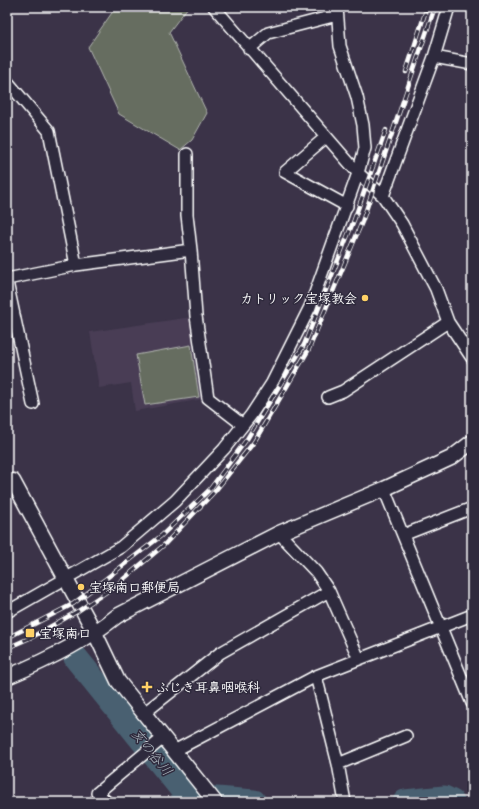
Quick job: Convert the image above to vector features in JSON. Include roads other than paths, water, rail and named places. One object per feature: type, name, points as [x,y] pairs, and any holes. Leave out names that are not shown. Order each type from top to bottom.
[{"type":"street","points":[[214,7],[358,173],[383,196],[402,224],[436,289],[448,322],[472,358]]},
{"type":"street","points":[[383,196],[434,57],[449,7]]},
{"type":"street","points":[[7,612],[121,546],[175,501],[198,478],[243,425],[272,382],[303,322],[325,267],[358,173],[365,148],[363,125],[357,97],[340,46],[337,11],[268,33],[249,49]]},
{"type":"street","points":[[434,57],[472,64]]},
{"type":"street","points":[[7,81],[49,131],[76,265]]},
{"type":"street","points":[[326,137],[285,172],[347,206]]},
{"type":"street","points":[[187,154],[187,215],[196,316],[208,398],[243,425]]},
{"type":"street","points":[[33,404],[7,280],[76,265],[191,250]]},
{"type":"street","points":[[328,397],[343,391],[448,322]]},
{"type":"street","points":[[7,677],[26,669],[95,633],[117,616],[279,533],[384,489],[451,458],[472,442]]},
{"type":"street","points":[[10,482],[66,579],[95,633],[118,681],[143,714],[155,744],[174,751],[215,802]]},
{"type":"street","points":[[384,489],[472,702]]},
{"type":"street","points":[[403,536],[472,508]]},
{"type":"street","points":[[279,533],[316,572],[329,591],[359,658]]},
{"type":"street","points":[[143,714],[220,653],[329,591]]},
{"type":"street","points":[[174,751],[316,676],[472,615]]},
{"type":"street","points":[[316,676],[338,764],[345,802]]},
{"type":"street","points":[[338,764],[406,736]]},
{"type":"street","points":[[107,802],[97,793],[155,744]]},
{"type":"waterway","name":"亥の谷川","points":[[76,658],[185,793],[192,797],[254,802]]},
{"type":"waterway","name":"亥の谷川","points":[[405,802],[444,798],[452,802]]},
{"type":"railway","points":[[406,72],[427,7]]},
{"type":"railway","points":[[7,648],[32,637],[78,611],[114,587],[164,545],[215,491],[254,442],[309,349],[362,222],[435,7]]},
{"type":"railway","points":[[7,638],[73,604],[161,536],[210,489],[247,439],[304,345],[354,220],[386,130]]},
{"type":"place","name":"カトリック宝塚教会","points":[[365,298]]},
{"type":"place","name":"宝塚南口郵便局","points":[[81,587]]},
{"type":"place","name":"宝塚南口","points":[[30,633]]},
{"type":"place","name":"ふじき耳鼻咽喉科","points":[[147,687]]}]
